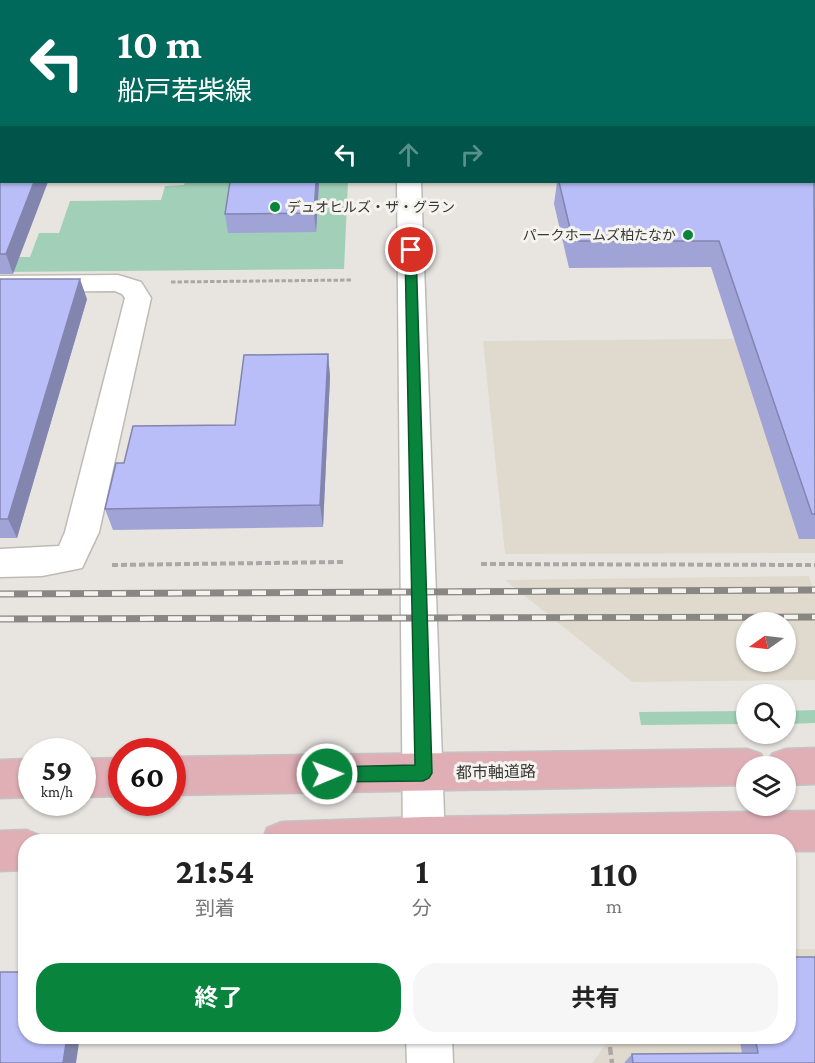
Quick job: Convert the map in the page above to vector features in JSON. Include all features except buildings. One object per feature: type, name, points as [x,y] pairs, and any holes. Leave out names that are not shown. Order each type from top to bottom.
[{"type":"main road","points":[[796,767],[815,766]]},
{"type":"main road","name":"都市軸道路","points":[[186,776],[736,767]]},
{"type":"main road","points":[[0,779],[18,778]]},
{"type":"main road","points":[[668,834],[815,831]]},
{"type":"main road","points":[[0,851],[18,850]]},
{"type":"street","points":[[410,183],[424,834]]},
{"type":"street","points":[[0,284],[118,283],[132,288],[138,298],[82,532],[70,558],[42,562],[0,563]]},
{"type":"street","points":[[429,1044],[430,1063]]},
{"type":"path","points":[[132,288],[153,282],[352,280]]},
{"type":"path","points":[[70,558],[97,565],[343,562]]},
{"type":"path","points":[[481,564],[815,565]]},
{"type":"path","points":[[610,1044],[612,1063]]},
{"type":"shaded area","points":[[815,338],[815,553],[505,554],[483,341]]},
{"type":"shaded area","points":[[809,576],[815,593],[815,680],[632,682],[505,580]]},
{"type":"shaded area","points":[[796,949],[815,949],[815,1063],[592,1063],[606,1044],[796,1044]]},
{"type":"green space","points":[[185,183],[348,183],[344,269],[0,272],[0,264],[11,257],[30,257],[39,233],[59,233],[70,201],[161,200],[165,186],[184,185]]},
{"type":"green space","points":[[815,710],[815,723],[796,724],[796,711]]},
{"type":"green space","points":[[736,711],[736,724],[641,725],[639,712]]},
{"type":"railway","points":[[0,594],[815,590]]},
{"type":"railway","points":[[0,619],[815,617]]},
{"type":"place","name":"デュオヒルズ・ザ・グラン","points":[[275,207]]},
{"type":"place","name":"パークホームズ柏たなか","points":[[688,235]]},
{"type":"route","points":[[327,774],[423,773],[411,250]]}]
